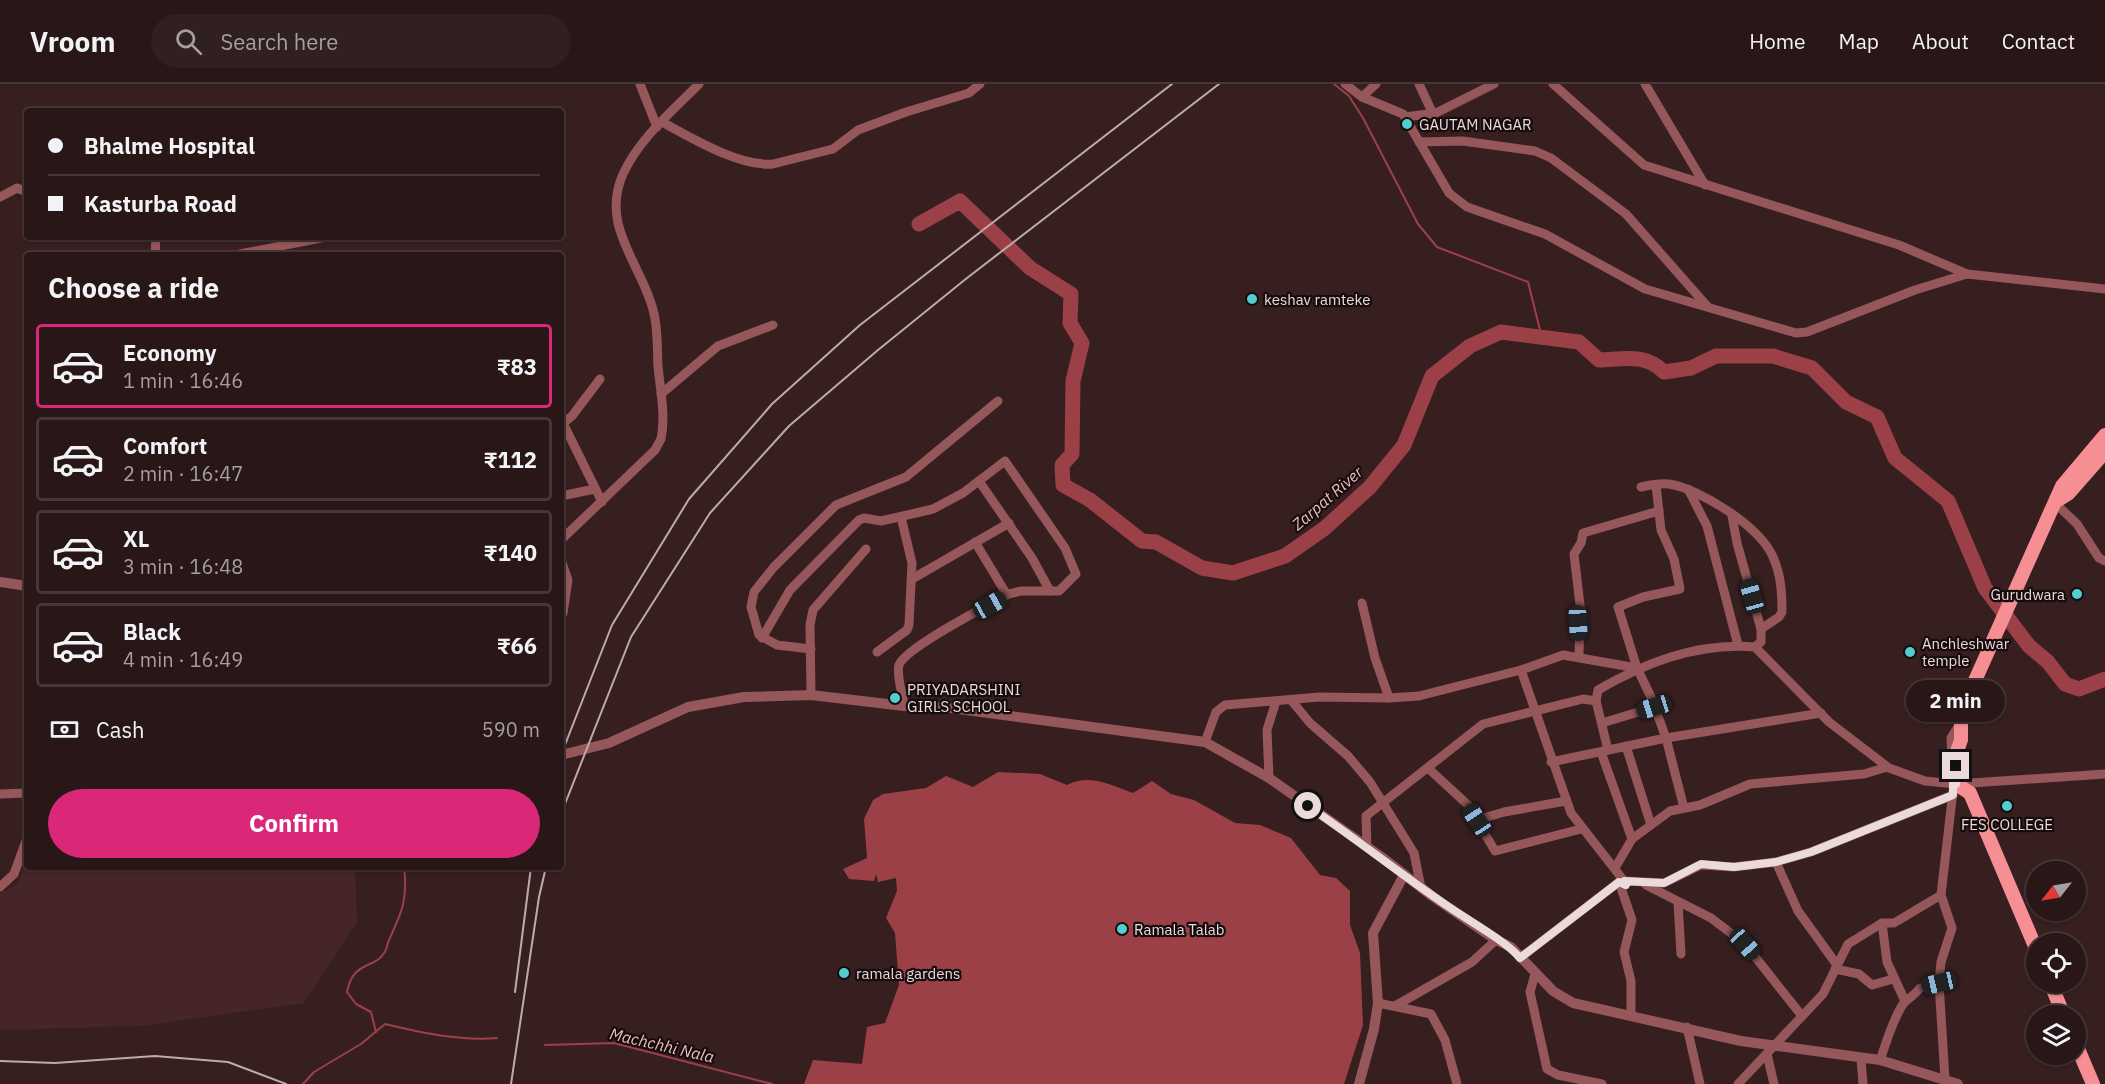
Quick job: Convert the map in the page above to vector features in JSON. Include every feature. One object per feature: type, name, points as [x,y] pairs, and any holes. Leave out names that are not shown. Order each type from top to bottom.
[{"type":"main road","points":[[2029,933],[1970,793],[1954,788],[1956,760],[1961,740],[1959,725],[1983,662],[2057,502],[2062,486],[2103,445]]},
{"type":"main road","points":[[2085,1065],[2093,1084]]},
{"type":"street","points":[[640,84],[659,125],[712,149],[764,164],[833,150],[858,130],[900,114],[969,93],[980,84]]},
{"type":"street","points":[[564,537],[659,445],[663,432],[651,302],[622,243],[616,217],[622,176],[659,125],[699,84]]},
{"type":"street","points":[[1345,84],[1362,97],[1400,112],[1405,117],[1449,193],[1460,204],[1537,230],[1645,289],[1801,334],[1915,290],[1967,274]]},
{"type":"street","points":[[1362,97],[1376,84]]},
{"type":"street","points":[[1419,84],[1433,114]]},
{"type":"street","points":[[1405,117],[1433,114],[1494,84]]},
{"type":"street","points":[[1553,84],[1644,165],[1899,244],[1967,274],[2105,289]]},
{"type":"street","points":[[1645,84],[1705,185]]},
{"type":"street","points":[[1419,142],[1463,141],[1535,151],[1551,158],[1626,214],[1707,306]]},
{"type":"street","points":[[0,197],[16,188],[24,191]]},
{"type":"street","points":[[250,252],[311,240]]},
{"type":"street","points":[[661,394],[718,346],[772,325]]},
{"type":"street","points":[[564,421],[600,379]]},
{"type":"street","points":[[811,649],[782,646],[762,638],[751,607],[754,592],[803,538],[841,501],[895,483],[914,472],[998,401]]},
{"type":"street","points":[[564,427],[602,502]]},
{"type":"street","points":[[762,638],[790,590],[859,520],[866,518],[877,522],[936,508],[1006,461],[1065,548],[1076,574],[1059,591],[1021,591],[1007,596],[938,634],[903,659],[899,669],[904,706]]},
{"type":"street","points":[[979,481],[1009,523],[1050,591]]},
{"type":"street","points":[[1641,487],[1669,484],[1688,489],[1760,536],[1774,558],[1780,578],[1782,612],[1779,617],[1761,629]]},
{"type":"street","points":[[1656,485],[1662,535],[1672,552],[1681,588],[1618,605],[1637,668],[1666,738],[1684,808]]},
{"type":"street","points":[[564,495],[595,489]]},
{"type":"street","points":[[1688,489],[1707,526],[1737,645]]},
{"type":"street","points":[[2057,502],[2078,524],[2098,558],[2105,561]]},
{"type":"street","points":[[1580,657],[1580,605],[1574,554],[1581,543],[1582,535],[1659,511]]},
{"type":"street","points":[[1732,516],[1737,543],[1761,629],[1761,642],[1755,647]]},
{"type":"street","points":[[877,652],[909,628],[912,563],[901,517]]},
{"type":"street","points":[[912,579],[1009,523]]},
{"type":"street","points":[[975,542],[1007,596]]},
{"type":"street","points":[[811,694],[810,625],[815,607],[866,549]]},
{"type":"street","points":[[564,570],[567,580],[564,605]]},
{"type":"street","points":[[0,582],[24,586]]},
{"type":"street","points":[[1362,603],[1375,658],[1389,698]]},
{"type":"street","points":[[1632,839],[1604,751],[1602,723],[1596,701],[1598,690],[1637,668],[1726,645],[1755,647],[1821,713],[1887,767],[1925,781],[1954,788],[2105,774]]},
{"type":"street","points":[[1204,742],[1216,712],[1230,704],[1319,697],[1389,698],[1448,690],[1521,670],[1563,655],[1637,668]]},
{"type":"street","points":[[1521,670],[1566,801],[1581,829],[1615,868],[1623,883],[1632,920],[1624,952],[1631,981],[1631,1016]]},
{"type":"street","points":[[564,754],[609,743],[687,707],[744,697],[811,694],[904,706],[951,708],[1204,742],[1269,778],[1421,888],[1496,940],[1511,947],[1553,991],[1573,1003],[1687,1027],[1772,1051],[1880,1060],[1958,1084]]},
{"type":"street","points":[[1367,847],[1364,818],[1429,769],[1483,724],[1583,699],[1596,701]]},
{"type":"street","points":[[1292,700],[1313,726],[1348,756],[1383,802],[1414,853],[1421,888]]},
{"type":"street","points":[[1269,778],[1267,730],[1276,701]]},
{"type":"street","points":[[1602,723],[1654,707]]},
{"type":"street","points":[[1551,762],[1666,738],[1821,713]]},
{"type":"street","points":[[1945,1079],[1939,983],[1941,962],[1952,928],[1941,895],[1954,788],[1951,738],[1959,725]]},
{"type":"street","points":[[1626,746],[1651,825]]},
{"type":"street","points":[[1615,868],[1632,839],[1670,811],[1702,804],[1750,784],[1864,774],[1887,767]]},
{"type":"street","points":[[1429,769],[1461,796],[1495,851],[1581,829]]},
{"type":"street","points":[[1520,958],[1623,883],[1664,883],[1701,864],[1745,867],[1776,862],[1821,848],[1954,788]]},
{"type":"street","points":[[0,794],[24,794]]},
{"type":"street","points":[[1477,820],[1504,812],[1566,801]]},
{"type":"street","points":[[0,887],[14,874],[24,846]]},
{"type":"street","points":[[1776,862],[1798,911],[1836,967],[1859,974],[1872,985],[1893,979]]},
{"type":"street","points":[[1359,1084],[1374,1029],[1378,1003],[1373,933],[1404,875]]},
{"type":"street","points":[[1623,883],[1646,885],[1711,918],[1745,944],[1802,1016]]},
{"type":"street","points":[[1738,1084],[1758,1061],[1772,1051],[1823,994],[1848,944],[1882,923],[1893,923],[1941,895]]},
{"type":"street","points":[[1678,903],[1681,954]]},
{"type":"street","points":[[1882,923],[1884,953],[1893,979],[1905,1001]]},
{"type":"street","points":[[1395,1006],[1472,962],[1496,940]]},
{"type":"street","points":[[1535,974],[1530,992],[1547,1069],[1558,1075],[1602,1084]]},
{"type":"street","points":[[1880,1060],[1891,1027],[1905,1001],[1913,998],[1920,988],[1939,983]]},
{"type":"street","points":[[1378,1003],[1428,1012],[1433,1017],[1445,1040],[1457,1084]]},
{"type":"street","points":[[1687,1027],[1700,1084]]},
{"type":"street","points":[[1772,1051],[1774,1084]]},
{"type":"street","points":[[1861,1059],[1863,1084]]},
{"type":"shaded area","name":"Ramala Talab","points":[[998,772],[1040,774],[1067,785],[1083,780],[1100,781],[1133,793],[1152,781],[1171,794],[1194,800],[1235,823],[1260,825],[1291,838],[1320,875],[1336,878],[1350,891],[1350,925],[1360,953],[1363,1025],[1344,1084],[804,1084],[813,1060],[862,1064],[867,1027],[885,1023],[899,985],[895,933],[886,918],[897,891],[896,878],[878,882],[876,874],[874,881],[849,879],[843,869],[867,858],[864,819],[873,800],[883,794],[926,788],[946,776],[973,787]]},
{"type":"shaded area","points":[[24,867],[24,870],[355,870],[357,922],[304,1003],[142,1026],[0,1030],[0,893],[17,885]]},
{"type":"waterway","points":[[1334,84],[1349,96],[1363,118],[1418,224],[1437,247],[1528,282],[1542,338]]},
{"type":"waterway","name":"Zarpat River","points":[[919,224],[960,201],[1030,268],[1071,294],[1070,323],[1082,343],[1073,381],[1072,454],[1062,465],[1063,485],[1090,500],[1142,541],[1156,542],[1202,568],[1233,573],[1285,556],[1325,528],[1370,487],[1404,445],[1432,376],[1470,346],[1501,332],[1579,342],[1599,360],[1634,358],[1649,362],[1664,372],[1691,368],[1716,356],[1773,356],[1812,368],[1846,402],[1877,417],[1895,458],[1948,501],[1985,588],[2029,646],[2048,662],[2065,684],[2079,689],[2105,679]]},
{"type":"waterway","points":[[376,1032],[371,1012],[356,1004],[347,992],[354,975],[380,958],[386,950],[403,905],[404,870]]},
{"type":"waterway","name":"Machchhi Nala","points":[[303,1084],[314,1072],[361,1044],[385,1024],[455,1037],[497,1038]]},
{"type":"waterway","name":"Machchhi Nala","points":[[545,1045],[614,1043],[772,1084]]},
{"type":"railway","points":[[564,747],[612,625],[689,499],[772,404],[860,325],[1172,84]]},
{"type":"railway","points":[[564,806],[631,637],[710,513],[789,426],[878,350],[967,278],[1219,84]]},
{"type":"railway","points":[[515,992],[531,870]]},
{"type":"railway","points":[[511,1084],[539,897],[545,870]]},
{"type":"railway","points":[[0,1061],[55,1063],[155,1056],[228,1062],[286,1084]]},
{"type":"place","name":"GAUTAM NAGAR","points":[[1407,124]]},
{"type":"place","name":"keshav ramteke","points":[[1252,299]]},
{"type":"place","name":"Gurudwara","points":[[2077,594]]},
{"type":"place","name":"Anchleshwar temple","points":[[1910,652]]},
{"type":"place","name":"PRIYADARSHINI GIRLS SCHOOL","points":[[895,698]]},
{"type":"place","name":"FES COLLEGE","points":[[2007,806]]},
{"type":"place","name":"Ramala Talab","points":[[1122,929]]},
{"type":"place","name":"ramala gardens","points":[[844,973]]},
{"type":"route","points":[[1308,806],[1383,858],[1432,896],[1496,940],[1511,947],[1520,958],[1619,882],[1626,885],[1624,881],[1664,883],[1701,864],[1755,867],[1811,852],[1953,795],[1953,784],[1956,784],[1956,766]]}]
